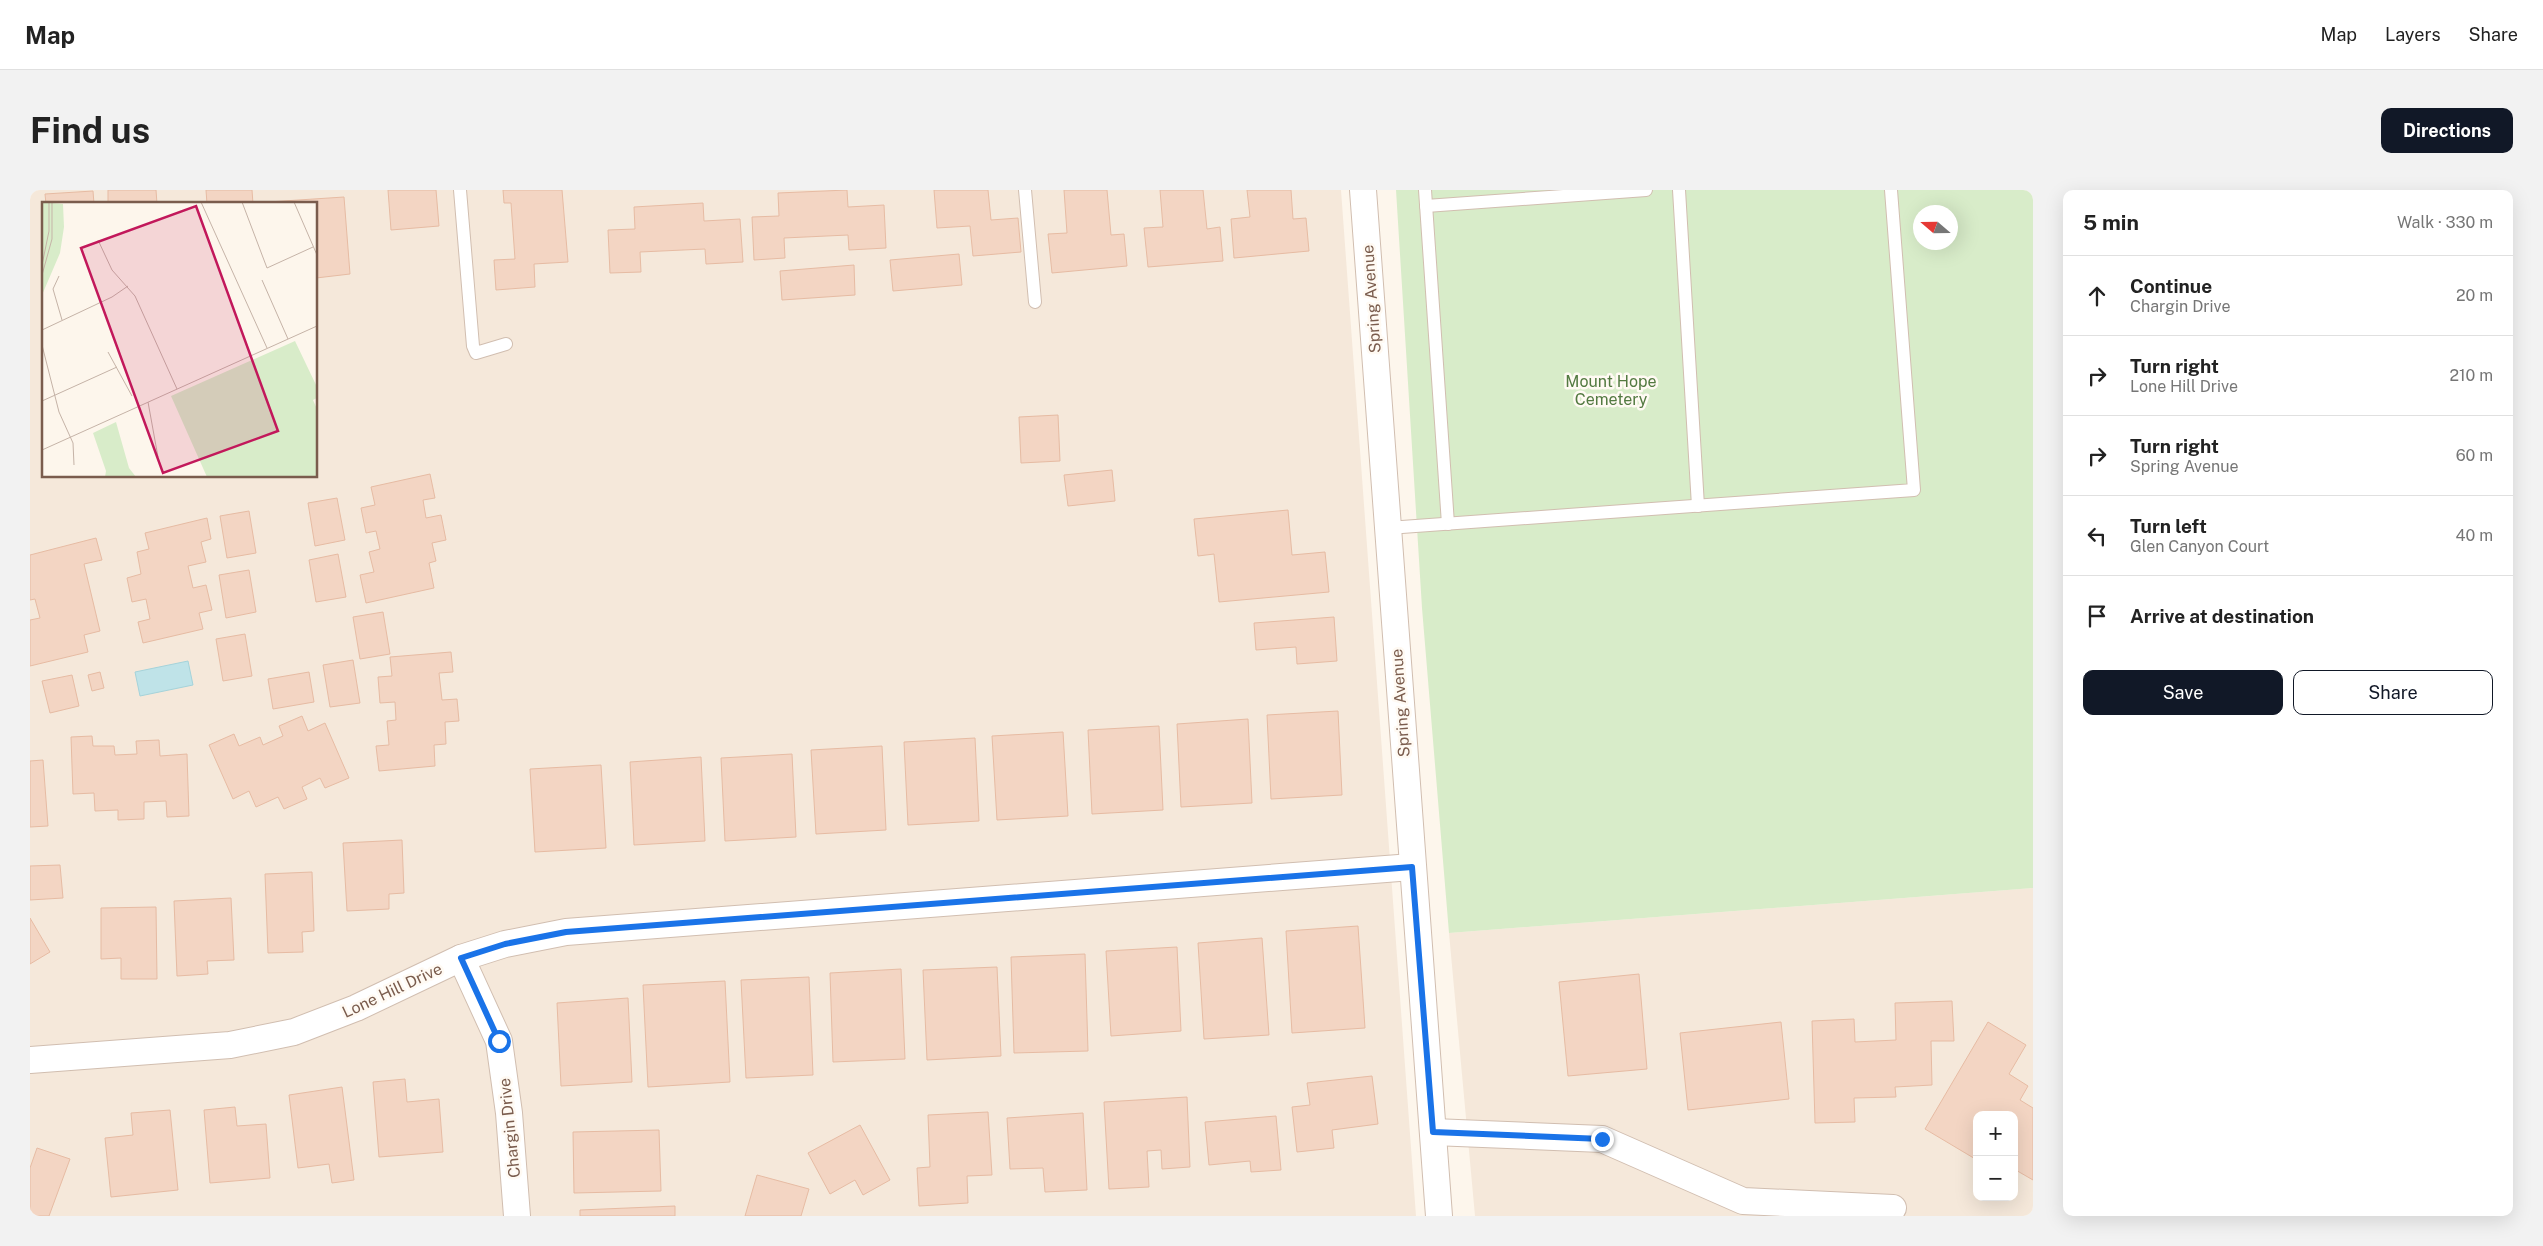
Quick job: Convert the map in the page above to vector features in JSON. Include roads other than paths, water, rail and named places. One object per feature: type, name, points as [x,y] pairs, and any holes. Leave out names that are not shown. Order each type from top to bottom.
[{"type":"street","name":"Spring Avenue","points":[[1363,190],[1439,1216]]},
{"type":"street","name":"Lone Hill Drive","points":[[30,1060],[230,1045],[294,1032],[356,1008],[461,958],[505,944],[566,932],[1412,867]]},
{"type":"street","name":"Chargin Drive","points":[[461,958],[499,1041],[509,1113],[517,1216]]},
{"type":"street","points":[[1433,1132],[1602,1139],[1743,1202],[1893,1208]]},
{"type":"lane","points":[[460,190],[473,346],[476,353],[506,344]]},
{"type":"lane","points":[[1025,190],[1035,302]]},
{"type":"lane","points":[[1425,190],[1448,524]]},
{"type":"lane","points":[[1426,206],[1646,190]]},
{"type":"lane","points":[[1679,190],[1698,506]]},
{"type":"lane","points":[[1388,528],[1914,490],[1891,190]]},
{"type":"water","points":[[188,661],[193,685],[140,696],[135,672]]},
{"type":"park label","name":"Mount Hope Cemetery","points":[[1611,390]]}]
